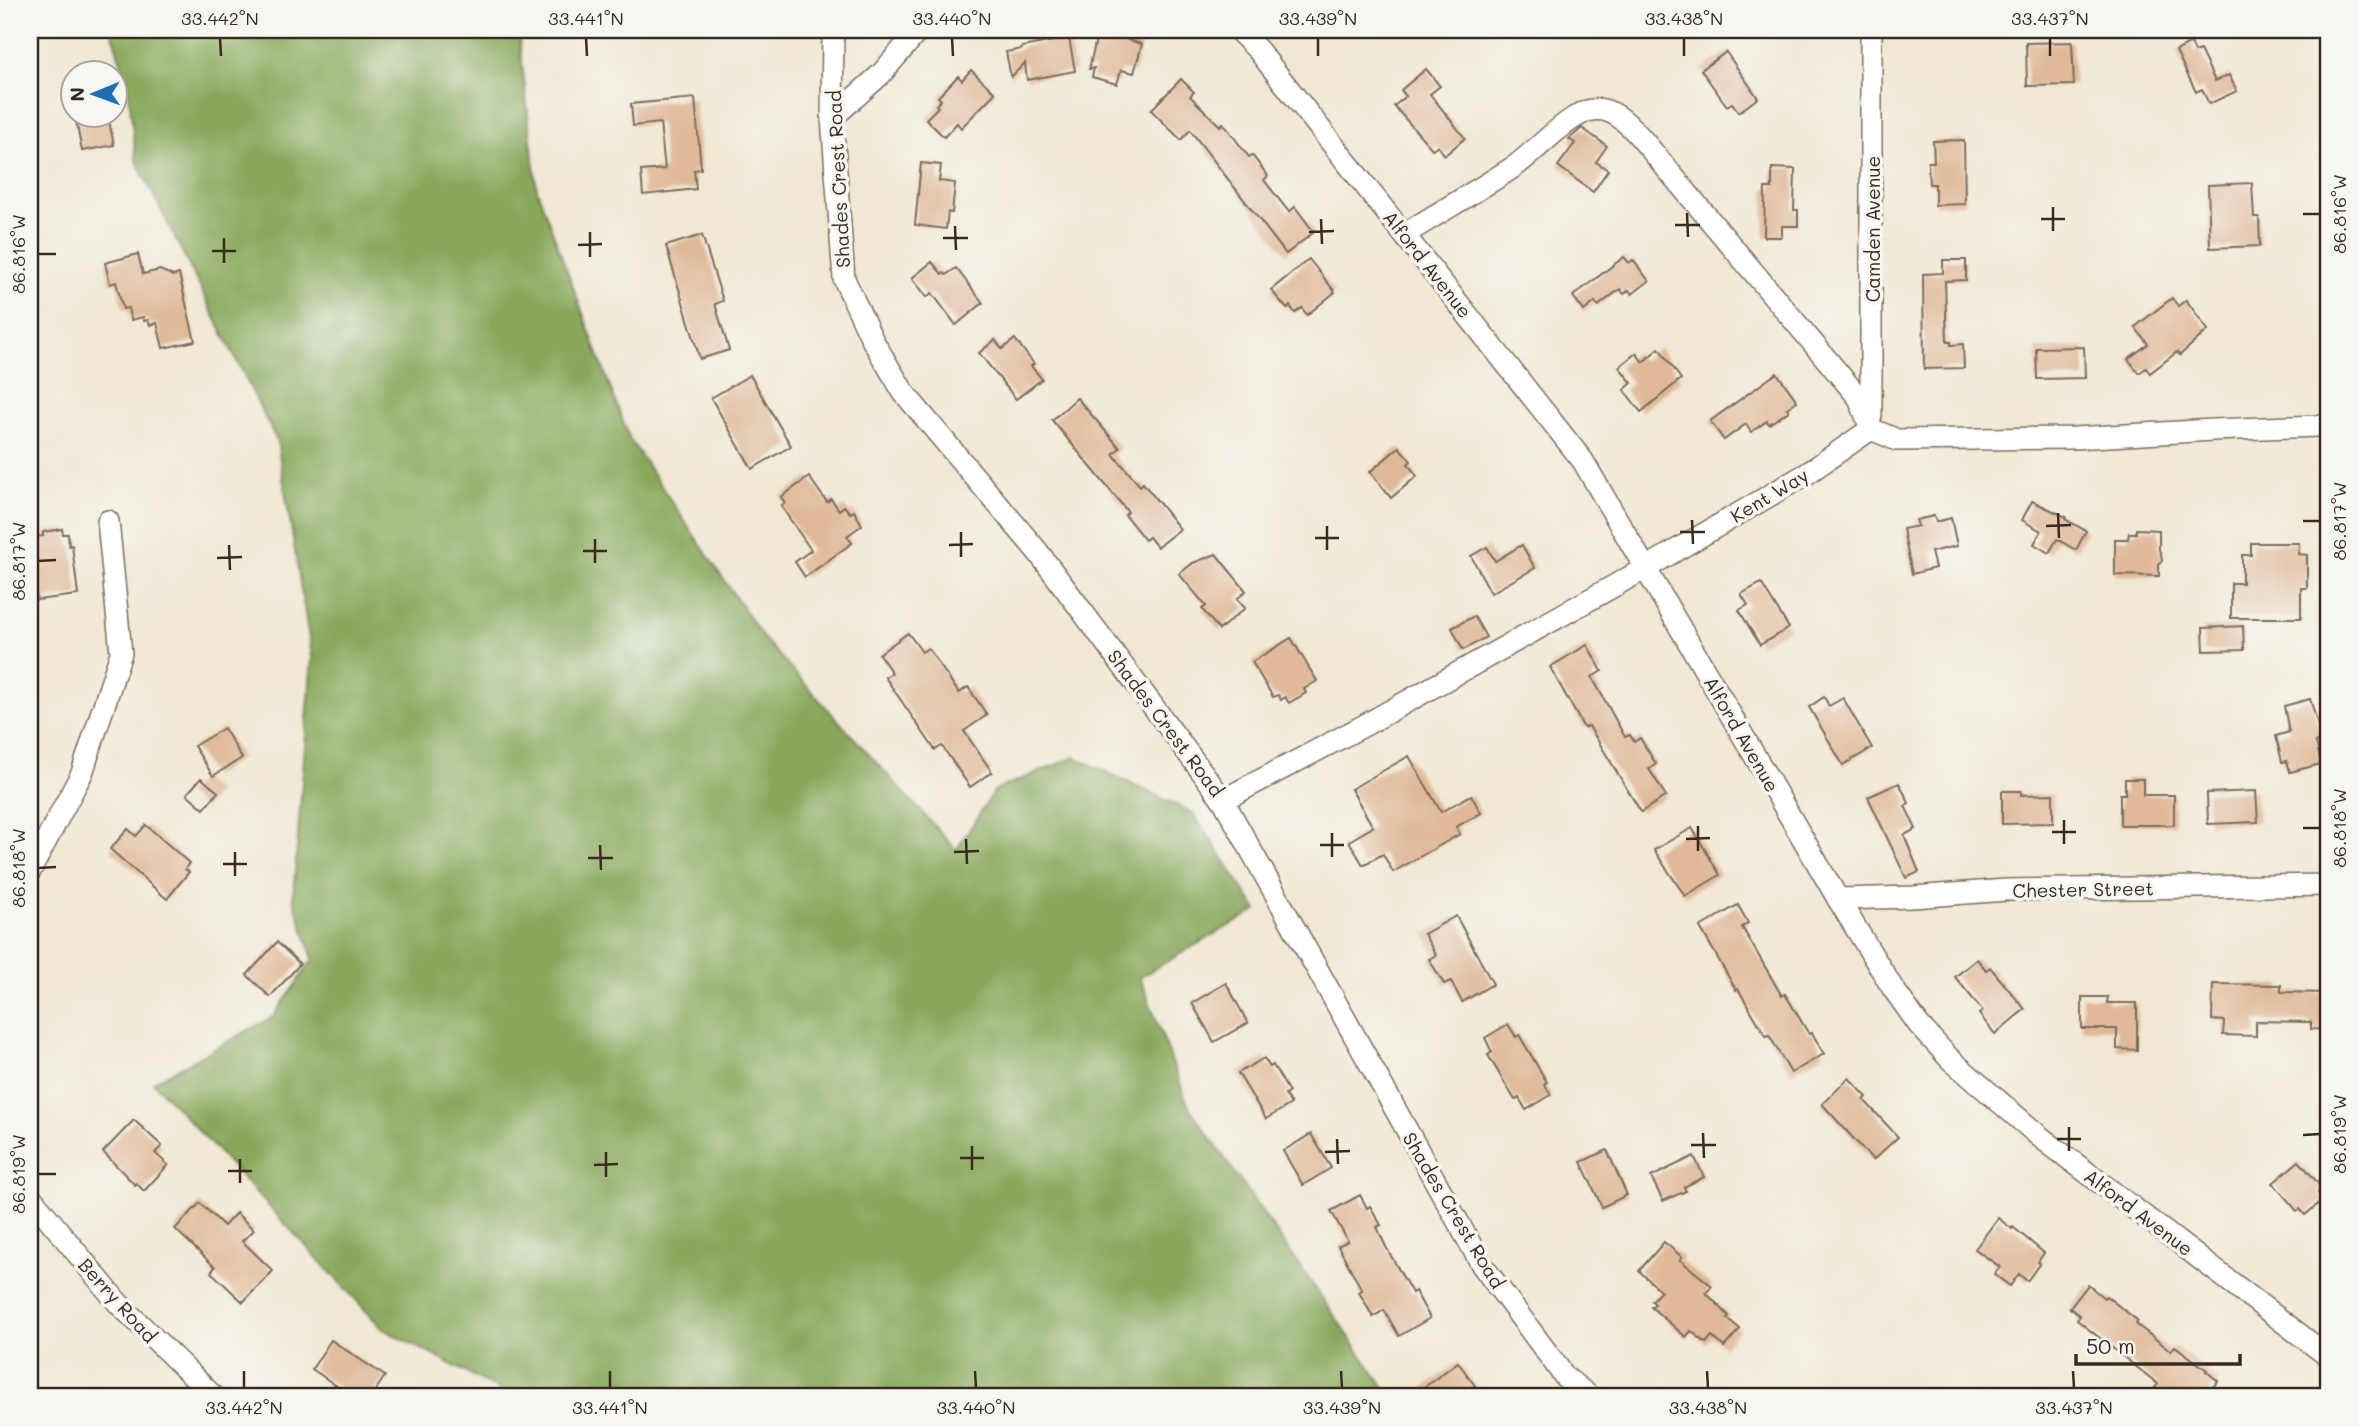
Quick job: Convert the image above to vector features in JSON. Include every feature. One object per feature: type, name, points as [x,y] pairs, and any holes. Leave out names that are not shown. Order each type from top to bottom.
[{"type":"street","name":"Shades Crest Road","points":[[833,30],[832,118],[844,279],[873,341],[904,393],[1038,552],[1223,800],[1482,1265],[1566,1377],[1590,1397]]},
{"type":"street","points":[[832,118],[881,74],[919,30]]},
{"type":"street","name":"Alford Avenue","points":[[1238,30],[1258,50],[1583,461],[1838,899],[1892,987],[1919,1025],[1959,1067],[2039,1136],[2329,1357]]},
{"type":"street","name":"Camden Avenue","points":[[1866,33],[1871,429]]},
{"type":"street","points":[[1405,234],[1516,165],[1580,113],[1595,109],[1609,111],[1627,123],[1641,138],[1859,398],[1871,429],[1897,440],[2019,439],[2317,426],[2329,423]]},
{"type":"street","name":"Kent Way","points":[[1223,800],[1646,568],[1808,473],[1871,429]]},
{"type":"street","points":[[30,871],[82,773],[121,653],[108,521]]},
{"type":"street","name":"Chester Street","points":[[1838,899],[2006,890],[2329,886]]},
{"type":"street","name":"Berry Road","points":[[30,1196],[118,1303],[214,1397]]},
{"type":"green space","points":[[111,30],[518,30],[537,190],[629,438],[763,638],[956,850],[995,790],[1075,757],[1193,813],[1257,910],[1140,977],[1189,1107],[1391,1397],[513,1397],[383,1329],[153,1082],[273,1017],[313,959],[293,897],[312,657],[277,441],[136,160],[130,104],[130,60],[120,60]]},
{"type":"building","points":[[1113,30],[1129,34],[1128,40],[1142,44],[1134,73],[1121,70],[1117,84],[1092,77],[1094,68],[1089,69],[1098,31],[1112,34]]},
{"type":"building","points":[[1069,38],[1075,71],[1027,80],[1025,63],[1011,77],[1006,52]]},
{"type":"building","points":[[2072,42],[2074,85],[2027,86],[2026,43]]},
{"type":"building","points":[[2191,43],[2195,52],[2200,50],[2215,81],[2229,75],[2237,91],[2209,104],[2202,89],[2196,92],[2176,51]]},
{"type":"building","points":[[1726,52],[1758,98],[1739,112],[1732,103],[1727,106],[1701,70]]},
{"type":"building","points":[[1426,69],[1440,86],[1430,94],[1465,138],[1445,155],[1437,146],[1432,149],[1394,106],[1406,96],[1401,90]]},
{"type":"building","points":[[971,70],[995,93],[961,128],[957,123],[944,137],[926,119],[938,107],[936,105],[941,100],[938,97],[958,76],[962,80]]},
{"type":"building","points":[[1181,79],[1194,92],[1190,96],[1220,126],[1223,123],[1249,157],[1252,155],[1268,176],[1264,180],[1289,212],[1295,207],[1314,232],[1286,254],[1190,130],[1181,140],[1151,110]]},
{"type":"building","points":[[695,98],[701,169],[694,170],[696,189],[643,195],[641,171],[665,169],[660,123],[633,126],[631,104]]},
{"type":"building","points":[[1582,128],[1607,146],[1596,162],[1608,170],[1593,192],[1558,166],[1575,143],[1569,139]]},
{"type":"building","points":[[78,130],[111,130],[114,145],[82,151]]},
{"type":"building","points":[[1964,140],[1965,204],[1935,205],[1935,184],[1929,184],[1928,162],[1934,162],[1933,141]]},
{"type":"building","points":[[921,163],[941,165],[939,181],[955,183],[952,213],[948,212],[946,229],[915,225]]},
{"type":"building","points":[[1772,168],[1795,169],[1794,210],[1798,210],[1798,226],[1782,226],[1782,237],[1764,237],[1765,188],[1772,188]]},
{"type":"building","points":[[2252,183],[2254,217],[2259,217],[2260,246],[2210,248],[2208,185]]},
{"type":"building","points":[[702,235],[723,301],[715,304],[729,350],[700,359],[666,246]]},
{"type":"building","points":[[138,254],[143,274],[160,270],[173,276],[179,274],[195,341],[163,348],[157,323],[150,325],[143,317],[131,320],[128,308],[123,309],[116,282],[110,284],[105,263]]},
{"type":"building","points":[[1624,257],[1629,263],[1633,260],[1649,281],[1632,294],[1629,290],[1624,294],[1620,289],[1598,306],[1595,302],[1584,311],[1573,296]]},
{"type":"building","points":[[1309,259],[1335,292],[1307,315],[1302,308],[1295,313],[1290,306],[1287,309],[1271,290]]},
{"type":"building","points":[[1943,260],[1966,260],[1966,280],[1945,281],[1947,342],[1951,342],[1951,345],[1963,344],[1964,368],[1924,369],[1923,274],[1943,273]]},
{"type":"building","points":[[932,262],[946,275],[956,268],[983,303],[956,325],[932,293],[927,297],[912,278]]},
{"type":"building","points":[[2172,298],[2178,306],[2186,300],[2208,330],[2180,355],[2177,352],[2150,373],[2146,368],[2139,373],[2128,359],[2148,344],[2135,327]]},
{"type":"building","points":[[1015,339],[1042,379],[1016,399],[979,353],[995,340],[1002,349]]},
{"type":"building","points":[[2084,347],[2085,378],[2037,379],[2036,348]]},
{"type":"building","points":[[1659,348],[1681,379],[1641,412],[1624,390],[1632,383],[1619,367],[1636,353],[1643,362]]},
{"type":"building","points":[[1777,373],[1797,401],[1787,408],[1789,411],[1769,424],[1767,421],[1751,432],[1746,424],[1724,440],[1710,421]]},
{"type":"building","points":[[750,375],[791,446],[752,469],[711,398]]},
{"type":"building","points":[[1077,398],[1120,448],[1113,454],[1140,486],[1143,483],[1180,529],[1157,547],[1149,537],[1145,540],[1125,515],[1128,512],[1052,420]]},
{"type":"building","points":[[1399,447],[1411,461],[1408,464],[1417,476],[1391,498],[1370,472]]},
{"type":"building","points":[[809,477],[827,502],[831,499],[839,510],[844,506],[850,513],[854,511],[862,525],[847,536],[852,543],[805,577],[795,562],[811,550],[781,506],[785,503],[781,497]]},
{"type":"building","points":[[2032,501],[2066,517],[2065,519],[2086,531],[2076,550],[2057,539],[2049,553],[2034,544],[2041,531],[2022,520]]},
{"type":"building","points":[[1934,516],[1936,522],[1951,518],[1957,546],[1931,552],[1935,568],[1912,574],[1903,529],[1918,526],[1916,520]]},
{"type":"building","points":[[62,529],[63,534],[68,534],[69,546],[72,545],[78,595],[37,600],[36,594],[30,595],[30,537],[43,536],[43,532]]},
{"type":"building","points":[[2136,529],[2159,530],[2162,561],[2159,564],[2159,576],[2115,575],[2115,539],[2128,539],[2129,533],[2136,533]]},
{"type":"building","points":[[2251,543],[2299,543],[2298,554],[2307,555],[2307,588],[2301,588],[2301,618],[2231,618],[2231,583],[2242,583],[2242,555],[2251,555]]},
{"type":"building","points":[[1522,545],[1535,568],[1491,593],[1471,556],[1487,547],[1495,561]]},
{"type":"building","points":[[1216,554],[1246,591],[1237,599],[1245,608],[1219,630],[1202,609],[1206,606],[1179,574],[1193,563]]},
{"type":"building","points":[[1761,583],[1789,628],[1760,645],[1739,610],[1748,605],[1741,594]]},
{"type":"building","points":[[1474,616],[1486,637],[1463,650],[1452,628]]},
{"type":"building","points":[[2243,626],[2244,650],[2204,651],[2203,628]]},
{"type":"building","points":[[908,633],[922,652],[928,648],[959,693],[968,687],[987,715],[964,731],[992,772],[970,787],[942,746],[935,750],[885,677],[892,673],[879,654]]},
{"type":"building","points":[[1291,638],[1317,681],[1304,689],[1306,693],[1289,703],[1285,697],[1281,700],[1278,695],[1273,697],[1252,662]]},
{"type":"building","points":[[1587,645],[1602,671],[1592,677],[1625,737],[1630,735],[1634,742],[1640,738],[1656,764],[1649,769],[1666,796],[1641,812],[1589,726],[1584,728],[1550,667]]},
{"type":"building","points":[[1824,697],[1829,706],[1843,698],[1872,748],[1843,765],[1809,707]]},
{"type":"building","points":[[2310,699],[2323,741],[2316,742],[2321,764],[2290,772],[2287,761],[2282,762],[2276,736],[2289,732],[2284,706]]},
{"type":"building","points":[[224,728],[242,758],[213,776],[194,746]]},
{"type":"building","points":[[1409,756],[1441,812],[1471,795],[1481,813],[1456,827],[1460,834],[1393,872],[1383,854],[1363,865],[1349,841],[1373,827],[1351,789]]},
{"type":"building","points":[[201,778],[218,792],[204,809],[187,794]]},
{"type":"building","points":[[2125,779],[2143,779],[2143,795],[2174,795],[2174,825],[2120,825],[2120,794],[2125,794]]},
{"type":"building","points":[[1899,783],[1909,803],[1905,806],[1916,829],[1904,835],[1919,872],[1906,878],[1868,797]]},
{"type":"building","points":[[2002,791],[2021,791],[2021,795],[2053,794],[2053,823],[2002,824]]},
{"type":"building","points":[[2256,791],[2258,822],[2208,824],[2207,793]]},
{"type":"building","points":[[146,825],[189,863],[185,869],[189,872],[167,899],[110,849],[128,829],[136,836]]},
{"type":"building","points":[[1692,828],[1720,875],[1685,896],[1654,850]]},
{"type":"building","points":[[1738,905],[1748,923],[1742,927],[1782,996],[1785,994],[1824,1054],[1791,1073],[1769,1035],[1766,1036],[1738,989],[1736,990],[1700,927]]},
{"type":"building","points":[[1456,916],[1493,984],[1462,1002],[1451,981],[1444,984],[1429,959],[1436,955],[1424,934]]},
{"type":"building","points":[[277,942],[300,964],[270,997],[247,975]]},
{"type":"building","points":[[1977,959],[1986,970],[1990,967],[2025,1009],[1995,1034],[1979,1014],[1983,1011],[1955,977]]},
{"type":"building","points":[[1226,983],[1248,1023],[1214,1042],[1192,1003]]},
{"type":"building","points":[[2213,984],[2281,985],[2281,992],[2329,993],[2329,1030],[2311,1029],[2311,1022],[2256,1021],[2256,1036],[2223,1035],[2224,1021],[2212,1020]]},
{"type":"building","points":[[2082,997],[2108,997],[2107,1003],[2137,1003],[2137,1050],[2117,1049],[2117,1029],[2082,1029]]},
{"type":"building","points":[[1508,1024],[1516,1037],[1519,1035],[1547,1082],[1544,1084],[1551,1095],[1526,1110],[1519,1098],[1515,1100],[1488,1055],[1492,1052],[1485,1038]]},
{"type":"building","points":[[1264,1058],[1270,1067],[1273,1065],[1289,1092],[1285,1095],[1291,1104],[1266,1119],[1238,1073]]},
{"type":"building","points":[[1849,1078],[1867,1097],[1864,1100],[1898,1137],[1873,1160],[1822,1104]]},
{"type":"building","points":[[134,1120],[162,1146],[155,1153],[168,1165],[144,1191],[103,1152]]},
{"type":"building","points":[[1311,1134],[1331,1168],[1303,1185],[1283,1151]]},
{"type":"building","points":[[1607,1150],[1627,1195],[1602,1207],[1581,1162]]},
{"type":"building","points":[[1694,1156],[1704,1177],[1684,1187],[1686,1191],[1663,1201],[1651,1177]]},
{"type":"building","points":[[2299,1161],[2323,1189],[2318,1193],[2323,1200],[2305,1215],[2300,1209],[2297,1211],[2273,1183]]},
{"type":"building","points":[[1360,1195],[1381,1225],[1377,1227],[1386,1247],[1412,1293],[1415,1291],[1430,1318],[1399,1336],[1384,1310],[1373,1317],[1338,1246],[1348,1241],[1331,1211]]},
{"type":"building","points":[[200,1203],[224,1226],[236,1213],[254,1230],[242,1241],[273,1271],[243,1302],[211,1272],[215,1267],[175,1229]]},
{"type":"building","points":[[1998,1218],[2044,1253],[2027,1281],[2019,1274],[2010,1286],[1994,1274],[2000,1267],[1975,1249]]},
{"type":"building","points":[[1664,1242],[1682,1257],[1680,1260],[1712,1286],[1706,1293],[1740,1329],[1724,1347],[1712,1336],[1706,1343],[1691,1331],[1686,1337],[1651,1307],[1655,1304],[1652,1301],[1661,1291],[1639,1271]]},
{"type":"building","points":[[2088,1285],[2138,1321],[2136,1324],[2171,1351],[2175,1346],[2207,1370],[2218,1381],[2205,1397],[2148,1397],[2158,1384],[2077,1320],[2080,1316],[2070,1308]]},
{"type":"building","points":[[331,1340],[385,1376],[371,1397],[353,1397],[312,1369]]},
{"type":"building","points":[[1458,1362],[1483,1397],[1411,1397]]}]
